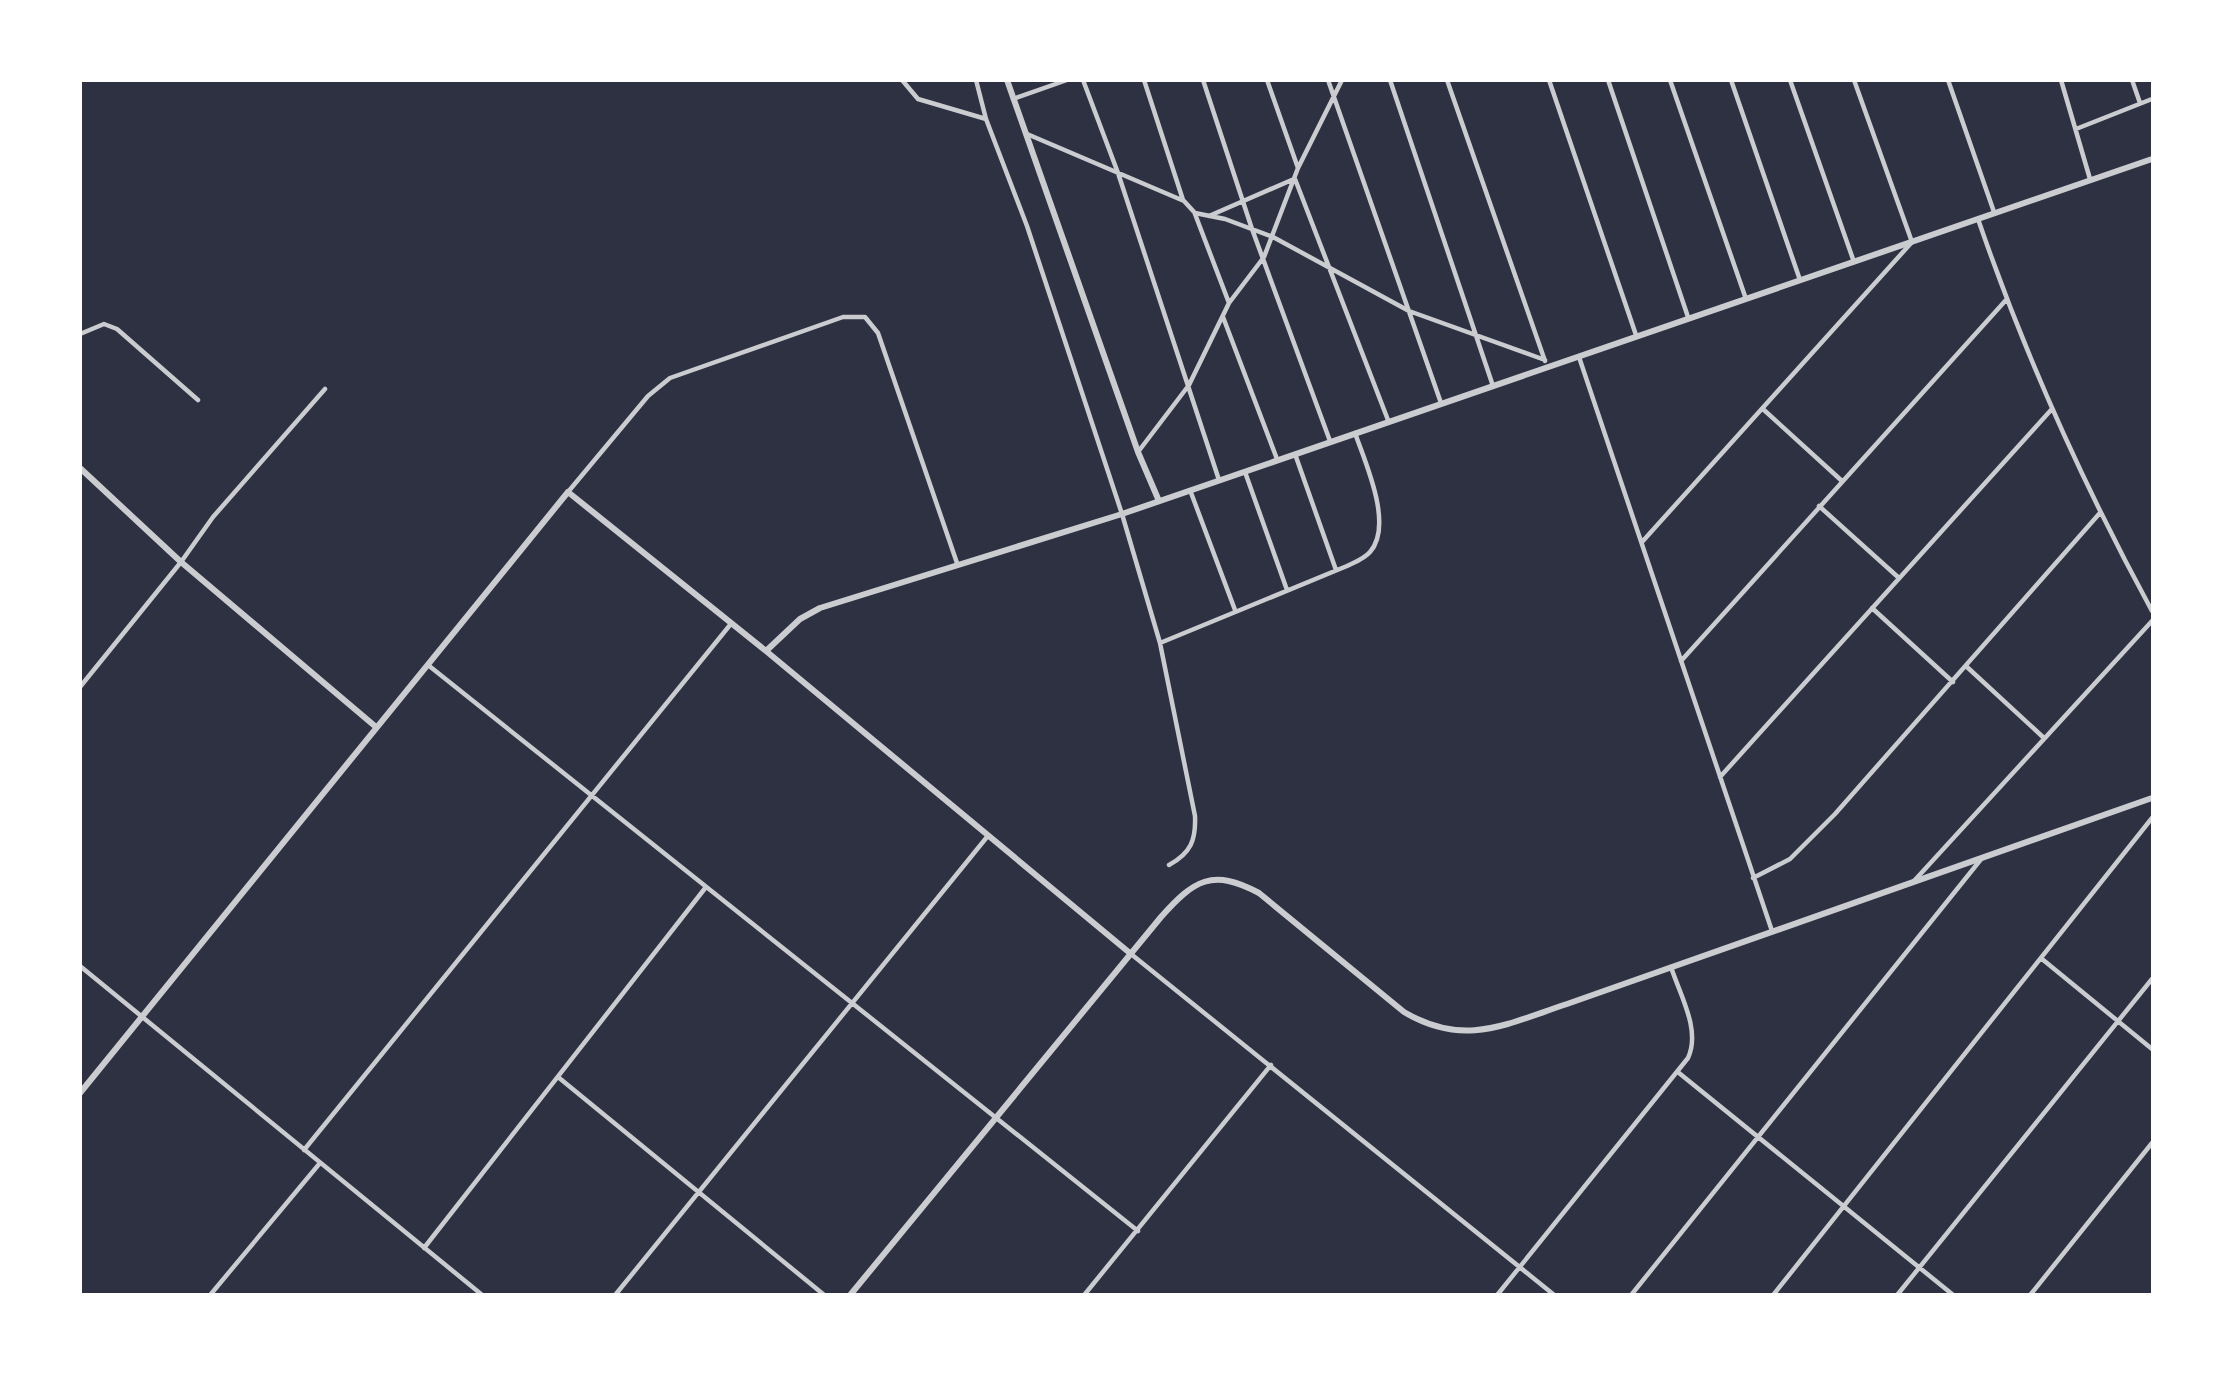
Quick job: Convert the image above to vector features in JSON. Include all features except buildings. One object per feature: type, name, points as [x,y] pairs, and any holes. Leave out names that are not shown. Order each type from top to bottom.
[{"type":"street","points":[[902,80],[918,99],[986,119]]},
{"type":"street","points":[[976,80],[986,119],[1027,226],[1122,514],[1160,643],[1195,823],[1193,845],[1184,857],[1169,865]]},
{"type":"street","points":[[1007,80],[1138,452],[1158,501]]},
{"type":"street","points":[[1013,99],[1066,80]]},
{"type":"street","points":[[1083,80],[1118,173],[1219,480]]},
{"type":"street","points":[[1144,80],[1184,201],[1195,213],[1229,303]]},
{"type":"street","points":[[1203,80],[1252,229],[1330,441]]},
{"type":"street","points":[[1267,80],[1298,168]]},
{"type":"street","points":[[1328,80],[1441,403]]},
{"type":"street","points":[[1138,452],[1189,385],[1229,303],[1264,257],[1298,168],[1342,80]]},
{"type":"street","points":[[1390,80],[1493,387]]},
{"type":"street","points":[[1447,80],[1548,368]]},
{"type":"street","points":[[1549,80],[1636,335]]},
{"type":"street","points":[[1608,80],[1688,317]]},
{"type":"street","points":[[1670,80],[1746,299]]},
{"type":"street","points":[[1731,80],[1800,279]]},
{"type":"street","points":[[1790,80],[1854,263]]},
{"type":"street","points":[[1854,80],[1912,242]]},
{"type":"street","points":[[1948,80],[1994,212]]},
{"type":"street","points":[[2062,80],[2090,179]]},
{"type":"street","points":[[2132,80],[2140,103]]},
{"type":"street","points":[[2076,129],[2152,99]]},
{"type":"street","points":[[1027,134],[1184,201]]},
{"type":"street","points":[[766,651],[800,619],[820,608],[957,563],[1122,514],[1388,420],[1579,358],[1636,335],[1854,263],[2152,159]]},
{"type":"street","points":[[1209,216],[1294,178]]},
{"type":"street","points":[[1294,178],[1388,420]]},
{"type":"street","points":[[1195,213],[1273,237],[1409,311],[1545,360]]},
{"type":"street","points":[[1979,219],[2006,300],[2051,410],[2099,514],[2152,611]]},
{"type":"street","points":[[1642,542],[1912,242]]},
{"type":"street","points":[[1681,662],[2006,300]]},
{"type":"street","points":[[1223,316],[1277,459]]},
{"type":"street","points":[[80,1093],[568,492],[648,396],[670,377],[843,317],[864,317],[878,333],[957,563]]},
{"type":"street","points":[[80,334],[104,324],[117,329],[198,400]]},
{"type":"street","points":[[1579,358],[1772,931]]},
{"type":"street","points":[[80,687],[181,562],[213,517],[325,389]]},
{"type":"street","points":[[1763,410],[1842,481]]},
{"type":"street","points":[[1719,778],[2051,410]]},
{"type":"street","points":[[1160,643],[1336,570],[1368,554],[1373,548],[1380,521],[1376,497],[1355,433]]},
{"type":"street","points":[[1295,454],[1336,570]]},
{"type":"street","points":[[80,468],[181,562],[376,727]]},
{"type":"street","points":[[1245,471],[1287,590]]},
{"type":"street","points":[[1190,490],[1235,610]]},
{"type":"street","points":[[568,492],[730,625],[766,651],[987,837],[1553,1294]]},
{"type":"street","points":[[1819,506],[1899,578]]},
{"type":"street","points":[[1753,878],[1800,851],[1967,667],[2099,514]]},
{"type":"street","points":[[1872,608],[1953,682]]},
{"type":"street","points":[[1914,881],[2152,621]]},
{"type":"street","points":[[304,1150],[730,625]]},
{"type":"street","points":[[427,664],[1138,1231]]},
{"type":"street","points":[[1967,667],[2044,738]]},
{"type":"street","points":[[851,1294],[1131,954],[1187,890],[1197,884],[1222,878],[1238,882],[1259,893],[1405,1012],[1441,1030],[1470,1033],[1491,1029],[1671,967],[2152,797]]},
{"type":"street","points":[[1774,1294],[1845,1208],[2152,818]]},
{"type":"street","points":[[616,1294],[987,837]]},
{"type":"street","points":[[1632,1294],[1983,856]]},
{"type":"street","points":[[424,1248],[706,887]]},
{"type":"street","points":[[2042,959],[2152,1049]]},
{"type":"street","points":[[80,966],[481,1294]]},
{"type":"street","points":[[1498,1294],[1679,1073],[1693,1041],[1671,967]]},
{"type":"street","points":[[1898,1294],[2152,979]]},
{"type":"street","points":[[1085,1294],[1271,1065]]},
{"type":"street","points":[[1679,1073],[1952,1294]]},
{"type":"street","points":[[558,1077],[823,1294]]},
{"type":"street","points":[[2031,1294],[2152,1143]]},
{"type":"street","points":[[211,1294],[320,1163]]}]
